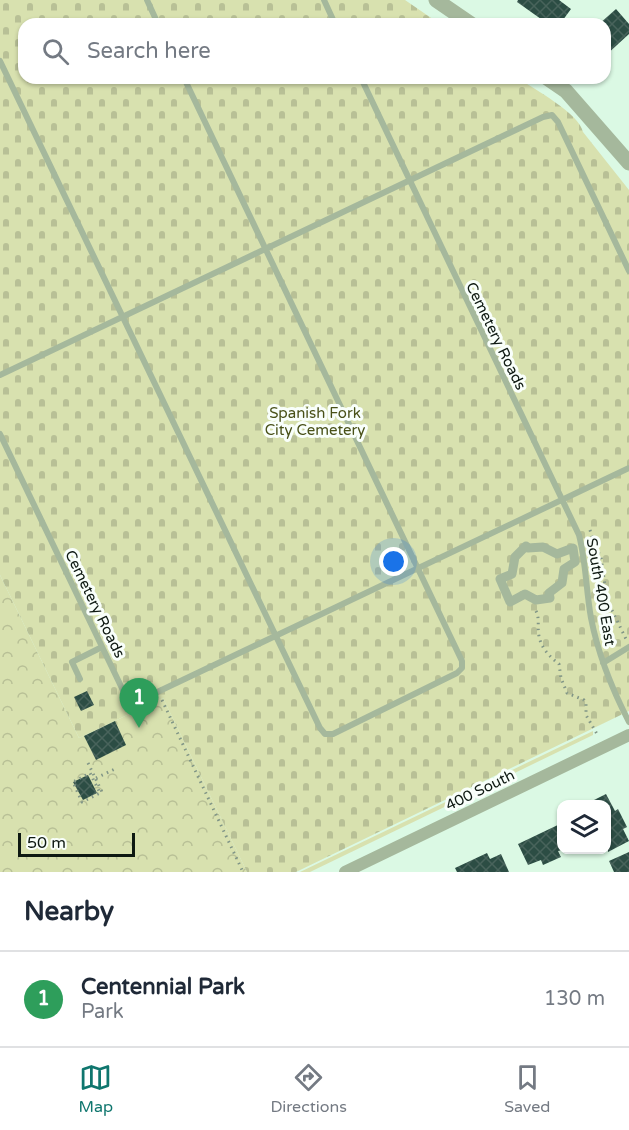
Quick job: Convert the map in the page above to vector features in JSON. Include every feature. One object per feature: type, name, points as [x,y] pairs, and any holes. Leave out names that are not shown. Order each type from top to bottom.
[{"type":"street","points":[[436,0],[462,18]]},
{"type":"street","points":[[556,84],[566,91],[629,163]]},
{"type":"street","points":[[526,546],[528,549],[543,547],[557,554],[573,548],[576,562],[564,569],[562,583],[549,593],[550,598],[536,600],[525,594],[520,597],[510,602],[500,579],[512,574],[515,557],[526,546]]},
{"type":"street","name":"400 South","points":[[345,872],[629,735]]},
{"type":"lane","points":[[147,0],[155,18]]},
{"type":"lane","points":[[324,0],[332,18]]},
{"type":"lane","points":[[0,61],[274,637],[320,728],[325,734],[333,735],[457,673],[462,668],[462,661],[187,84]]},
{"type":"lane","name":"Cemetery Roads","points":[[363,84],[561,500]]},
{"type":"lane","points":[[0,375],[543,117],[552,115],[558,122],[629,271]]},
{"type":"lane","name":"Cemetery Roads","points":[[0,434],[130,705],[629,468]]},
{"type":"lane","name":"South 400 East","points":[[561,500],[579,535],[584,554],[591,616],[603,663],[629,722]]},
{"type":"lane","points":[[80,679],[72,662],[102,647]]},
{"type":"lane","points":[[603,663],[629,647]]},
{"type":"path","points":[[590,530],[595,546],[602,557],[607,600],[629,647]]},
{"type":"path","points":[[520,597],[536,611],[542,645],[560,664],[561,678],[567,693],[584,700],[586,715],[597,734]]},
{"type":"path","points":[[158,692],[243,872]]},
{"type":"path","points":[[88,763],[94,781],[102,792],[82,802],[73,782],[90,773],[94,781]]},
{"type":"path","points":[[94,781],[117,768]]},
{"type":"green space","name":"Spanish Fork City Cemetery","points":[[0,0],[405,0],[431,18],[18,18],[18,84],[527,84],[574,117],[583,132],[629,190],[629,711],[296,872],[247,872],[163,698],[79,738],[0,575]]},
{"type":"green space","points":[[0,575],[79,738],[163,698],[247,872],[0,872]]},
{"type":"green space","points":[[593,731],[593,735],[310,872],[300,872]]},
{"type":"building","points":[[518,0],[559,0],[571,9],[564,18],[540,18],[517,2]]},
{"type":"building","points":[[616,9],[629,24],[629,34],[611,50],[611,18],[606,18]]},
{"type":"building","points":[[87,691],[94,705],[81,711],[74,697]]},
{"type":"building","points":[[115,721],[126,745],[96,760],[84,736]]},
{"type":"building","points":[[88,775],[97,793],[83,800],[73,782]]},
{"type":"building","points":[[606,794],[609,800],[594,800]]},
{"type":"building","points":[[611,803],[615,811],[618,809],[627,827],[623,829],[629,841],[611,850]]},
{"type":"building","points":[[557,825],[557,854],[561,857],[543,865],[541,860],[528,865],[518,844]]},
{"type":"building","points":[[629,852],[629,872],[614,872],[609,861]]},
{"type":"building","points":[[487,853],[490,859],[501,854],[509,872],[457,872],[455,868]]},
{"type":"place","name":"Centennial Park","points":[[139,728]]}]
